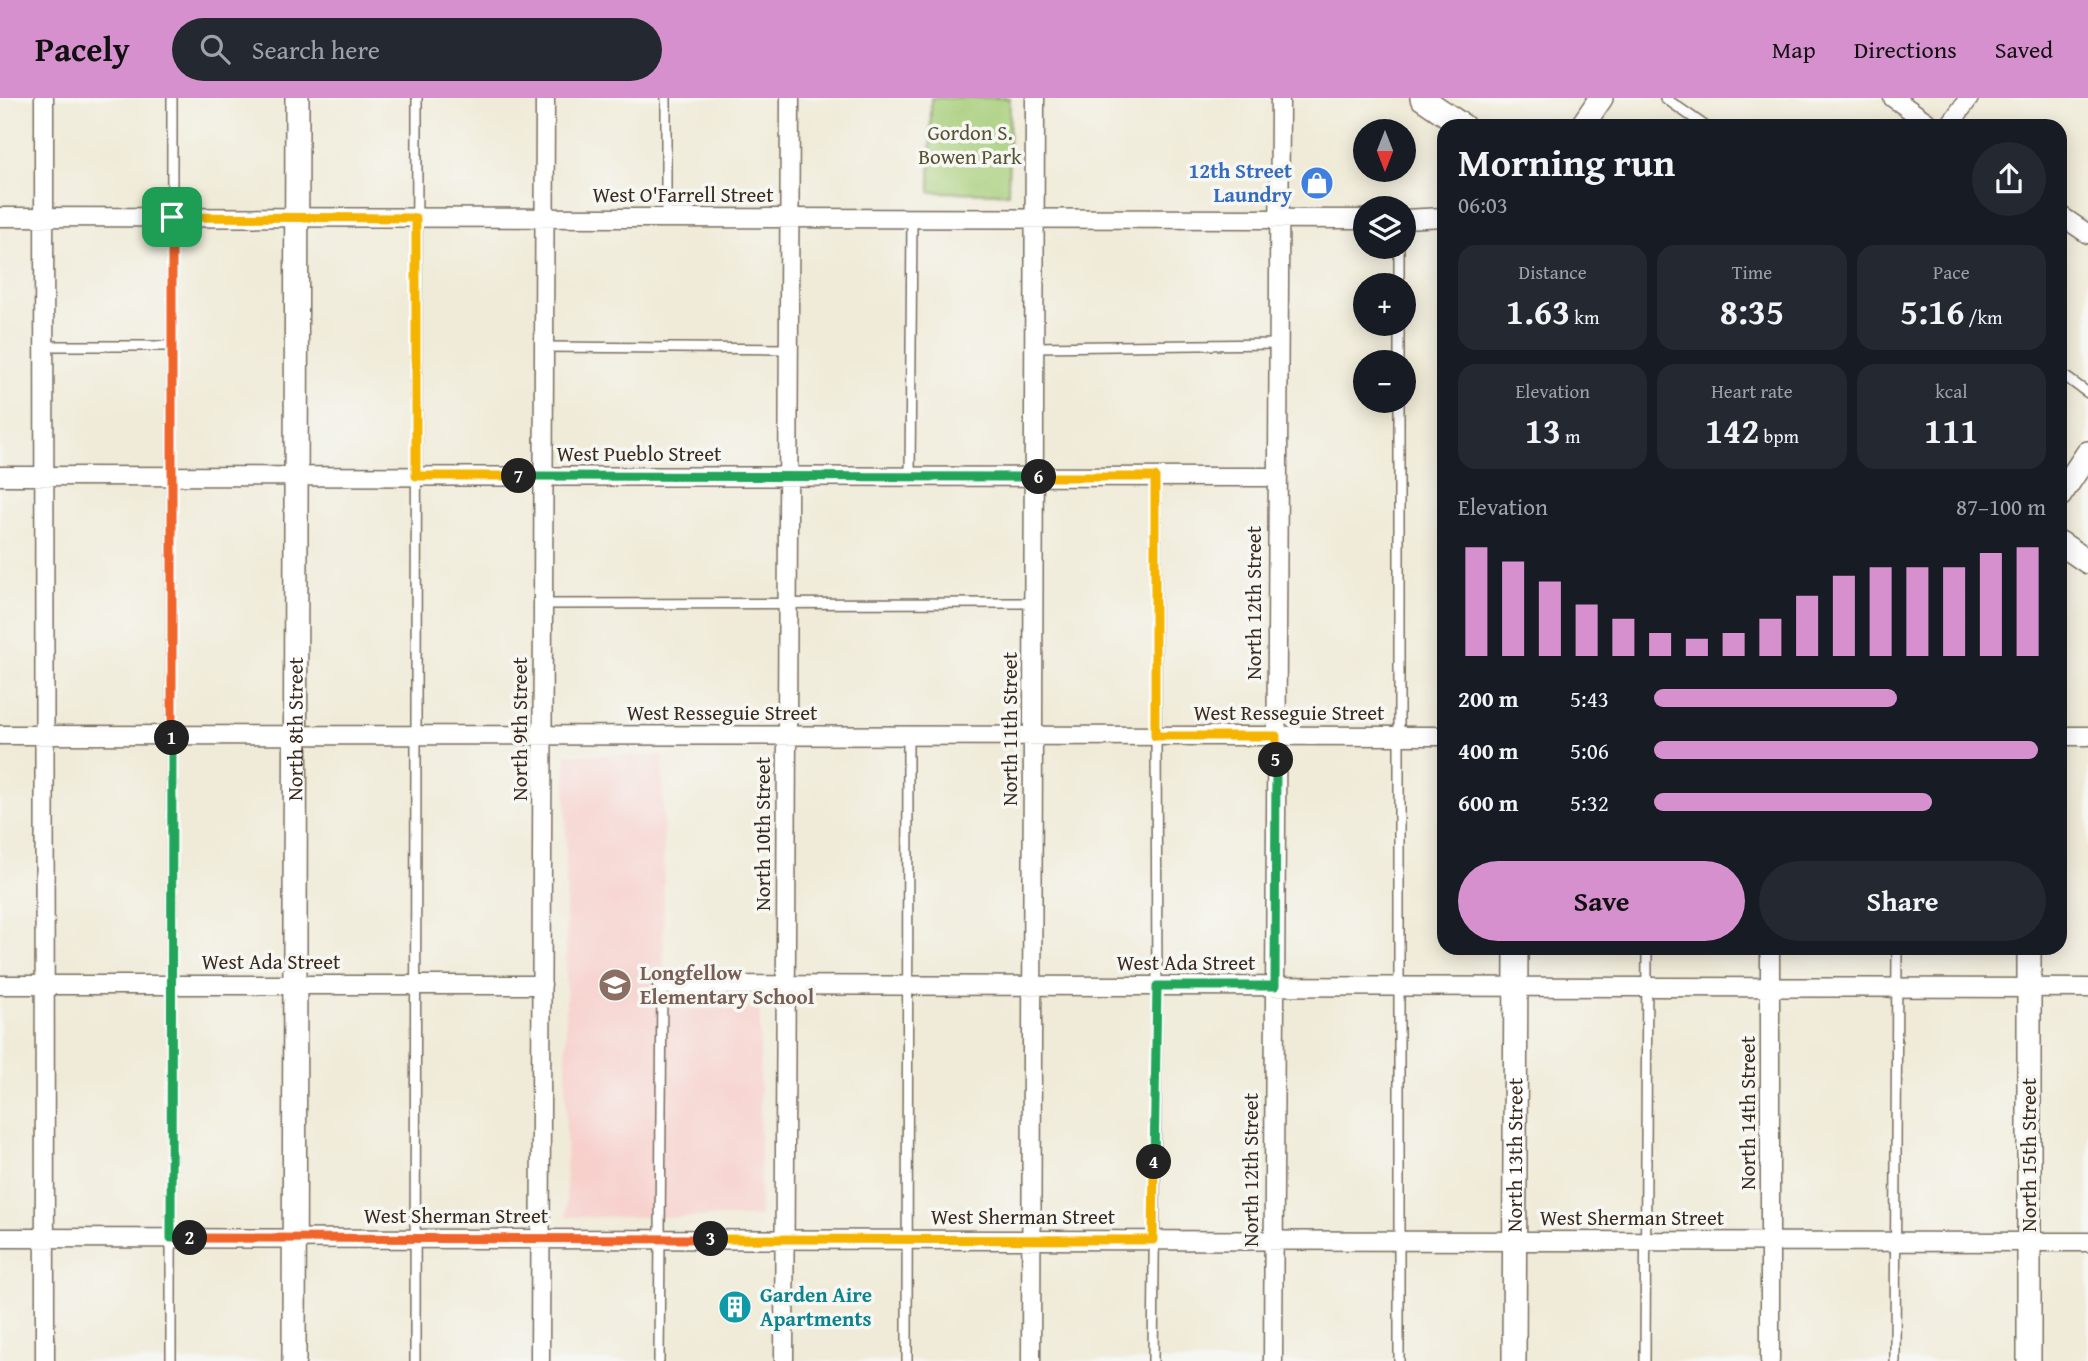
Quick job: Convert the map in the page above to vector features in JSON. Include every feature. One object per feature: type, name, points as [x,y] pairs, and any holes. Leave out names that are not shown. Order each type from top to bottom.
[{"type":"street","points":[[44,98],[44,1361]]},
{"type":"street","name":"North 8th Street","points":[[294,1361],[297,98]]},
{"type":"street","name":"North 9th Street","points":[[540,1361],[545,98]]},
{"type":"street","name":"North 10th Street","points":[[784,1361],[790,98]]},
{"type":"street","name":"North 11th Street","points":[[1031,1361],[1035,98]]},
{"type":"street","name":"North 12th Street","points":[[1273,1361],[1280,98]]},
{"type":"street","points":[[1422,98],[1453,119]]},
{"type":"street","points":[[1587,119],[1601,98]]},
{"type":"street","points":[[1893,98],[1923,119]]},
{"type":"street","points":[[1954,119],[1969,98]]},
{"type":"street","name":"West O'Farrell Street","points":[[0,217],[1353,219]]},
{"type":"street","points":[[1416,218],[1437,217]]},
{"type":"street","points":[[2067,220],[2088,234]]},
{"type":"street","points":[[2067,484],[2088,453]]},
{"type":"street","name":"West Pueblo Street","points":[[0,476],[1278,477]]},
{"type":"street","points":[[2067,548],[2088,562]]},
{"type":"street","name":"West Resseguie Street","points":[[0,735],[1437,736]]},
{"type":"street","points":[[2067,736],[2088,736]]},
{"type":"street","name":"North 13th Street","points":[[1514,1361],[1516,955]]},
{"type":"street","name":"North 14th Street","points":[[1770,955],[1770,1361]]},
{"type":"street","name":"North 15th Street","points":[[2029,955],[2029,1361]]},
{"type":"street","name":"West Ada Street","points":[[0,985],[542,985]]},
{"type":"street","name":"West Ada Street","points":[[662,985],[2088,988]]},
{"type":"street","name":"West Sherman Street","points":[[0,1238],[2088,1242]]},
{"type":"lane","points":[[171,1361],[172,98]]},
{"type":"lane","points":[[415,1361],[417,98]]},
{"type":"lane","points":[[666,98],[666,218]]},
{"type":"lane","points":[[1665,98],[1695,119]]},
{"type":"lane","points":[[910,477],[912,218]]},
{"type":"lane","points":[[1034,347],[1279,344]]},
{"type":"lane","points":[[44,346],[172,346]]},
{"type":"lane","points":[[544,347],[788,349]]},
{"type":"lane","points":[[2067,378],[2088,393]]},
{"type":"lane","points":[[1399,413],[1399,1361]]},
{"type":"lane","points":[[1153,1361],[1157,986],[1155,477]]},
{"type":"lane","points":[[543,604],[1033,603]]},
{"type":"lane","points":[[907,1361],[908,736]]},
{"type":"lane","points":[[1645,1361],[1647,955]]},
{"type":"lane","points":[[1895,1361],[1897,955]]},
{"type":"lane","points":[[660,1361],[662,985]]},
{"type":"shaded area","name":"Longfellow Elementary School","points":[[566,755],[663,755],[664,1008],[760,1009],[760,1217],[566,1217]]},
{"type":"green space","name":"Gordon S. Bowen Park","points":[[931,98],[1010,98],[1008,193],[930,192]]},
{"type":"place","name":"12th Street Laundry","points":[[1317,183]]},
{"type":"place","name":"Longfellow Elementary School","points":[[615,985]]},
{"type":"place","name":"Garden Aire Apartments","points":[[735,1307]]},
{"type":"route","points":[[172,217],[416,218],[416,476],[1155,477],[1155,736],[1276,736],[1275,986],[1157,986],[1153,1240],[171,1238],[172,217]]}]
